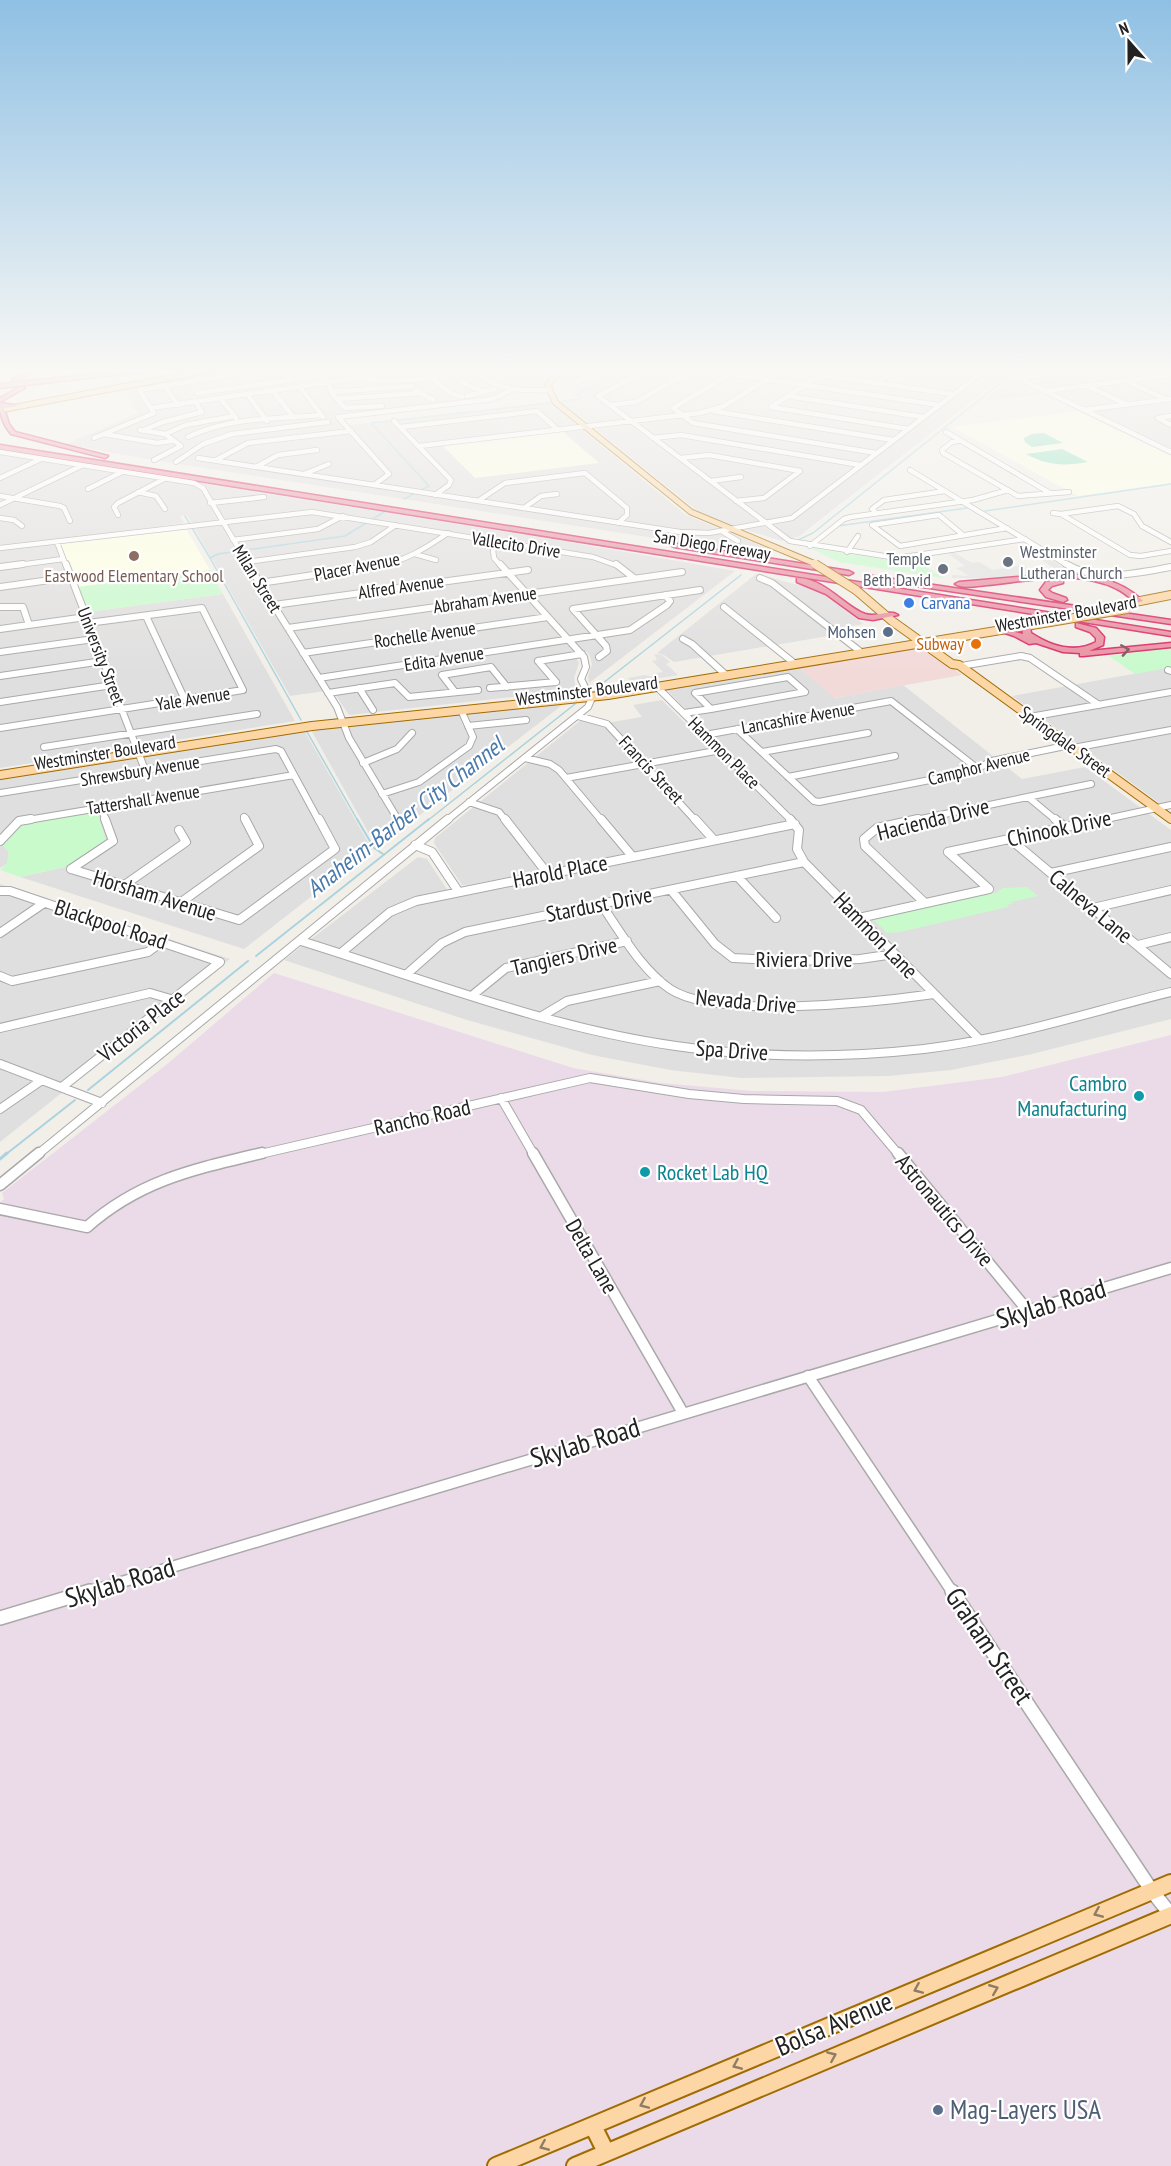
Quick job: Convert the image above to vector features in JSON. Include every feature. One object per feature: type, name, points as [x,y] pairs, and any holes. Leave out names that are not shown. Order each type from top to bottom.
[{"type":"highway","points":[[156,471],[1171,628]]},
{"type":"highway","name":"San Diego Freeway","points":[[159,471],[1171,628]]},
{"type":"highway","points":[[202,471],[459,511]]},
{"type":"highway","points":[[660,547],[670,555],[1074,624],[1096,632],[1100,641],[1098,645],[1088,648],[1059,649],[1035,640],[1027,634],[1026,626]]},
{"type":"highway","name":"San Diego Freeway","points":[[660,547],[871,577],[1171,628]]},
{"type":"highway","points":[[746,568],[814,585],[829,592],[862,616],[873,618],[890,615]]},
{"type":"highway","points":[[871,577],[972,584],[1075,576],[1107,583],[1143,603]]},
{"type":"highway","points":[[1143,603],[1126,598],[1106,586],[1086,582],[1058,581],[1048,584],[1044,589],[1049,596],[1064,600],[1171,617]]},
{"type":"highway","points":[[1000,630],[1017,634],[1041,647],[1061,653],[1100,654],[1171,645]]},
{"type":"main road","name":"Springdale Street","points":[[640,471],[691,512],[813,562],[856,590],[923,639],[961,663],[960,665],[1171,819]]},
{"type":"main road","name":"Westminster Boulevard","points":[[923,639],[1000,630],[1126,609],[1171,595]]},
{"type":"main road","name":"Westminster Boulevard","points":[[0,775],[282,725],[461,710],[589,695],[1110,607],[1171,601]]},
{"type":"main road","name":"Westminster Boulevard","points":[[343,720],[589,695]]},
{"type":"main road","name":"Westminster Boulevard","points":[[0,770],[138,750]]},
{"type":"main road","name":"Bolsa Avenue","points":[[496,2166],[1171,1882]]},
{"type":"main road","name":"Bolsa Avenue","points":[[575,2166],[1171,1915]]},
{"type":"main road","points":[[592,2126],[606,2152]]},
{"type":"street","points":[[0,478],[15,471]]},
{"type":"street","points":[[0,505],[69,471]]},
{"type":"street","name":"Milan Street","points":[[117,471],[194,483],[203,488],[210,503],[328,693],[363,763],[398,818]]},
{"type":"street","points":[[284,471],[681,532],[723,531],[792,518],[852,471]]},
{"type":"street","points":[[304,474],[309,471]]},
{"type":"street","points":[[374,485],[389,474],[386,471]]},
{"type":"street","points":[[435,495],[449,485],[451,480],[443,471]]},
{"type":"street","points":[[698,471],[790,541],[810,546],[897,558],[1025,539]]},
{"type":"street","points":[[736,501],[764,498],[800,471]]},
{"type":"street","points":[[912,471],[1085,574],[1115,576],[1171,567]]},
{"type":"street","points":[[975,471],[1023,497],[1069,492]]},
{"type":"street","points":[[1011,471],[1050,493]]},
{"type":"street","points":[[88,489],[123,472]]},
{"type":"street","points":[[478,501],[505,483],[585,473],[627,508],[627,515],[618,523]]},
{"type":"street","points":[[711,481],[741,477]]},
{"type":"street","points":[[118,514],[114,507],[118,503],[164,478]]},
{"type":"street","points":[[810,546],[844,519],[961,501],[1008,490]]},
{"type":"street","points":[[876,513],[872,509],[884,500],[945,491]]},
{"type":"street","points":[[138,492],[156,496],[165,509]]},
{"type":"street","points":[[524,508],[541,496],[558,494]]},
{"type":"street","points":[[0,496],[60,506],[64,508],[70,521]]},
{"type":"street","points":[[210,503],[264,497]]},
{"type":"street","points":[[1053,513],[1060,514],[1116,505],[1131,513],[1142,526],[1169,540]]},
{"type":"street","points":[[570,515],[578,509]]},
{"type":"street","name":"Vallecito Drive","points":[[0,548],[293,512],[343,516],[604,560],[624,569],[634,579]]},
{"type":"street","points":[[1060,514],[1133,557],[1171,551]]},
{"type":"street","points":[[963,535],[939,515],[872,525],[900,546],[1007,528]]},
{"type":"street","points":[[233,540],[318,529],[343,516]]},
{"type":"street","points":[[0,518],[14,520],[22,526]]},
{"type":"street","points":[[247,562],[355,547],[371,542],[396,525]]},
{"type":"street","points":[[723,531],[738,541]]},
{"type":"street","name":"Placer Avenue","points":[[260,583],[373,567],[415,554],[448,533]]},
{"type":"street","points":[[847,552],[858,536]]},
{"type":"street","points":[[950,539],[965,549]]},
{"type":"street","name":"University Street","points":[[57,542],[145,770]]},
{"type":"street","points":[[0,1185],[588,707],[591,700],[581,679],[586,663],[582,654],[492,554],[502,542]]},
{"type":"street","points":[[415,554],[436,560]]},
{"type":"street","points":[[0,567],[63,559]]},
{"type":"street","name":"Alfred Avenue","points":[[274,605],[528,570]]},
{"type":"street","name":"Abraham Avenue","points":[[288,628],[682,572]]},
{"type":"street","points":[[0,587],[71,578]]},
{"type":"street","points":[[760,578],[772,583],[858,650]]},
{"type":"street","points":[[599,657],[607,651],[606,646],[573,609],[700,590]]},
{"type":"street","name":"Edita Avenue","points":[[319,678],[596,636],[638,627],[670,601],[665,595]]},
{"type":"street","points":[[608,603],[614,609]]},
{"type":"street","points":[[0,607],[20,606],[29,625]]},
{"type":"street","points":[[724,607],[792,661]]},
{"type":"street","name":"Yale Avenue","points":[[0,728],[243,690],[202,608],[146,616]]},
{"type":"street","points":[[0,629],[146,616],[185,700]]},
{"type":"street","name":"Rochelle Avenue","points":[[303,653],[548,617]]},
{"type":"street","points":[[0,652],[94,639]]},
{"type":"street","points":[[683,639],[692,644],[724,673]]},
{"type":"street","points":[[490,688],[556,682],[538,661],[582,654]]},
{"type":"street","points":[[960,665],[1021,656],[1030,658],[1099,705]]},
{"type":"street","points":[[0,676],[103,661]]},
{"type":"street","points":[[455,692],[442,675],[491,667],[507,687]]},
{"type":"street","points":[[684,713],[711,709],[805,692],[788,677],[695,693],[711,709]]},
{"type":"street","points":[[328,693],[395,683],[406,696],[478,690]]},
{"type":"street","points":[[0,702],[112,685]]},
{"type":"street","name":"Hammon Place","points":[[655,685],[795,824]]},
{"type":"street","points":[[359,688],[374,710]]},
{"type":"street","points":[[1030,717],[1171,692]]},
{"type":"street","name":"Lancashire Avenue","points":[[705,735],[891,701],[978,769]]},
{"type":"street","points":[[382,794],[401,791],[420,783],[469,746],[473,737],[461,710]]},
{"type":"street","points":[[44,747],[257,714]]},
{"type":"street","name":"Francis Street","points":[[578,716],[607,724],[714,840]]},
{"type":"street","points":[[468,726],[526,720]]},
{"type":"street","points":[[737,729],[788,777],[895,756]]},
{"type":"street","name":"Camphor Avenue","points":[[788,777],[817,802],[978,769],[992,761],[1171,730]]},
{"type":"street","points":[[363,763],[395,751],[412,733]]},
{"type":"street","points":[[762,752],[868,733]]},
{"type":"street","name":"Shrewsbury Avenue","points":[[0,794],[279,750],[294,775]]},
{"type":"street","points":[[566,778],[721,750]]},
{"type":"street","points":[[525,758],[550,764],[566,778],[632,856]]},
{"type":"street","name":"Tattershall Avenue","points":[[0,841],[19,821],[294,775]]},
{"type":"street","name":"Horsham Avenue","points":[[101,807],[113,841],[71,869],[239,920],[335,849],[294,775]]},
{"type":"street","name":"Hacienda Drive","points":[[925,903],[865,846],[864,839],[868,833],[894,824],[1090,783]]},
{"type":"street","points":[[1028,797],[1065,827]]},
{"type":"street","points":[[469,802],[500,812],[547,873]]},
{"type":"street","name":"Chinook Drive","points":[[948,852],[1171,805]]},
{"type":"street","points":[[180,903],[259,846],[244,817]]},
{"type":"street","points":[[795,824],[800,830],[797,849],[804,862]]},
{"type":"street","name":"Harold Place","points":[[341,953],[398,908],[416,901],[795,824]]},
{"type":"street","points":[[123,886],[186,842],[179,830]]},
{"type":"street","name":"Calneva Lane","points":[[1010,839],[1171,974]]},
{"type":"street","points":[[416,845],[432,852],[458,891]]},
{"type":"street","points":[[1051,873],[1171,847]]},
{"type":"street","points":[[948,852],[989,889]]},
{"type":"street","name":"Stardust Drive","points":[[408,973],[442,943],[457,934],[804,862]]},
{"type":"street","name":"Hammon Lane","points":[[804,862],[978,1038]]},
{"type":"street","points":[[737,876],[776,918]]},
{"type":"street","points":[[859,918],[989,889]]},
{"type":"street","name":"Riviera Drive","points":[[671,890],[715,944],[733,958],[794,962],[860,959],[894,954]]},
{"type":"street","points":[[1093,908],[1171,890]]},
{"type":"street","name":"Blackpool Road","points":[[0,891],[10,891],[220,962]]},
{"type":"street","points":[[0,933],[44,903]]},
{"type":"street","name":"Nevada Drive","points":[[601,904],[627,941],[660,981],[678,994],[706,1002],[776,1007],[864,1004],[934,994]]},
{"type":"street","points":[[1138,945],[1171,937]]},
{"type":"street","points":[[0,976],[12,981],[148,952],[163,941]]},
{"type":"street","name":"Spa Drive","points":[[301,941],[542,1016],[647,1042],[722,1051],[776,1054],[893,1052],[978,1038],[1171,992]]},
{"type":"street","name":"Tangiers Drive","points":[[474,994],[506,968],[627,941]]},
{"type":"street","name":"Victoria Place","points":[[62,1087],[220,962]]},
{"type":"street","points":[[542,1016],[567,1001],[660,981]]},
{"type":"street","points":[[0,1028],[150,993],[174,1000]]},
{"type":"street","points":[[0,1064],[102,1103]]},
{"type":"street","name":"Rancho Road","points":[[0,1209],[87,1227],[123,1199],[169,1176],[189,1170],[590,1078],[689,1094],[744,1100],[837,1101],[861,1110]]},
{"type":"street","points":[[0,1109],[42,1080]]},
{"type":"street","name":"Delta Lane","points":[[501,1098],[678,1415]]},
{"type":"street","name":"Astronautics Drive","points":[[861,1110],[1028,1311]]},
{"type":"street","name":"Skylab Road","points":[[0,1618],[1171,1268]]},
{"type":"street","name":"Graham Street","points":[[808,1376],[1171,1915]]},
{"type":"shaded area","points":[[0,471],[126,471],[551,539],[735,571],[589,683],[588,677],[592,664],[589,654],[586,651],[574,653],[579,663],[574,678],[576,690],[349,715],[332,690],[290,696],[187,515],[180,516],[184,523],[63,539],[88,612],[223,594],[295,721],[0,768]]},
{"type":"shaded area","points":[[225,471],[633,471],[686,515],[765,547],[756,553]]},
{"type":"shaded area","points":[[468,471],[532,471],[475,478]]},
{"type":"shaded area","points":[[648,471],[883,471],[800,536],[782,541],[714,520],[700,513]]},
{"type":"shaded area","points":[[1032,471],[1171,471],[1171,483],[1078,496]]},
{"type":"shaded area","name":"Eastwood Elementary School","points":[[185,527],[210,570],[77,587],[60,542]]},
{"type":"shaded area","points":[[955,553],[972,563],[979,562],[993,570],[1022,565],[1034,572],[1054,568],[1033,555],[1041,554],[1067,569],[1065,572],[997,578],[952,578],[952,575],[969,576],[956,568],[965,566],[949,554]]},
{"type":"shaded area","points":[[756,574],[821,591],[863,624],[829,630],[834,635],[674,662],[657,653]]},
{"type":"shaded area","points":[[916,646],[922,647],[962,675],[834,698],[797,666]]},
{"type":"shaded area","points":[[654,654],[662,655],[670,662],[666,664],[678,675],[628,684],[626,682],[630,681],[628,678],[645,675],[652,677],[652,674],[663,672],[652,661],[657,660]]},
{"type":"shaded area","points":[[797,666],[835,698],[903,685],[1022,779],[1085,767],[1171,830],[1171,1019],[1032,1054],[951,1070],[888,1076],[741,1078],[670,1070],[592,1055],[467,1020],[284,960],[418,857],[427,859],[452,897],[775,828],[467,885],[462,885],[434,843],[435,838],[581,720],[600,724],[642,717],[633,705],[662,700],[686,724],[698,722],[667,690],[669,688]]},
{"type":"shaded area","points":[[1171,667],[1171,803],[1162,805],[1012,696]]},
{"type":"shaded area","points":[[565,703],[377,848],[311,730]]},
{"type":"shaded area","points":[[304,730],[372,849],[244,949],[20,877],[65,867],[3,845],[9,852],[7,864],[0,868],[0,779]]},
{"type":"shaded area","points":[[0,884],[230,959],[0,1142]]},
{"type":"shaded area","points":[[274,973],[573,1068],[661,1083],[752,1091],[883,1092],[1002,1077],[1171,1035],[1171,2166],[0,2166],[0,1203],[4,1199],[2,1193],[166,1065]]},
{"type":"green space","points":[[810,548],[888,560],[913,558],[943,578],[839,562]]},
{"type":"green space","points":[[210,570],[223,594],[87,612],[77,587]]},
{"type":"green space","points":[[1171,648],[1171,667],[1135,674],[1109,656]]},
{"type":"green space","points":[[97,811],[106,840],[65,867],[20,877],[0,870],[7,864],[9,852],[3,846],[22,823]]},
{"type":"green space","points":[[1027,887],[1038,896],[1011,902],[1012,904],[1007,905],[1008,907],[900,932],[887,933],[871,917],[981,893],[996,893],[1003,888]]},
{"type":"waterway","points":[[404,499],[429,486],[415,471]]},
{"type":"waterway","name":"Anaheim-Barber City Channel","points":[[796,541],[813,533],[890,471]]},
{"type":"waterway","points":[[985,511],[1171,484]]},
{"type":"waterway","points":[[838,526],[967,508]]},
{"type":"waterway","points":[[210,558],[218,554],[345,536],[384,512]]},
{"type":"waterway","points":[[185,516],[210,558]]},
{"type":"waterway","points":[[210,558],[301,720]]},
{"type":"waterway","name":"Anaheim-Barber City Channel","points":[[598,687],[741,575]]},
{"type":"waterway","name":"Anaheim-Barber City Channel","points":[[427,821],[575,704]]},
{"type":"waterway","points":[[306,730],[358,821]]},
{"type":"waterway","points":[[357,819],[374,848],[383,854]]},
{"type":"waterway","name":"Anaheim-Barber City Channel","points":[[256,956],[429,819]]},
{"type":"waterway","name":"Anaheim-Barber City Channel","points":[[88,1090],[248,961]]},
{"type":"waterway","name":"Anaheim-Barber City Channel","points":[[5,1155],[75,1100]]},
{"type":"waterway","name":"Anaheim-Barber City Channel","points":[[0,1159],[7,1153]]},
{"type":"place","name":"Eastwood Elementary School","points":[[134,556]]},
{"type":"place","name":"Westminster Lutheran Church","points":[[1008,562]]},
{"type":"place","name":"Temple Beth David","points":[[943,569]]},
{"type":"place","name":"Carvana","points":[[909,603]]},
{"type":"place","name":"Mohsen","points":[[888,632]]},
{"type":"place","name":"Subway","points":[[976,644]]},
{"type":"place","name":"Cambro Manufacturing","points":[[1139,1096]]},
{"type":"place","name":"Rocket Lab HQ","points":[[645,1172]]},
{"type":"place","name":"Mag-Layers USA","points":[[938,2110]]}]
